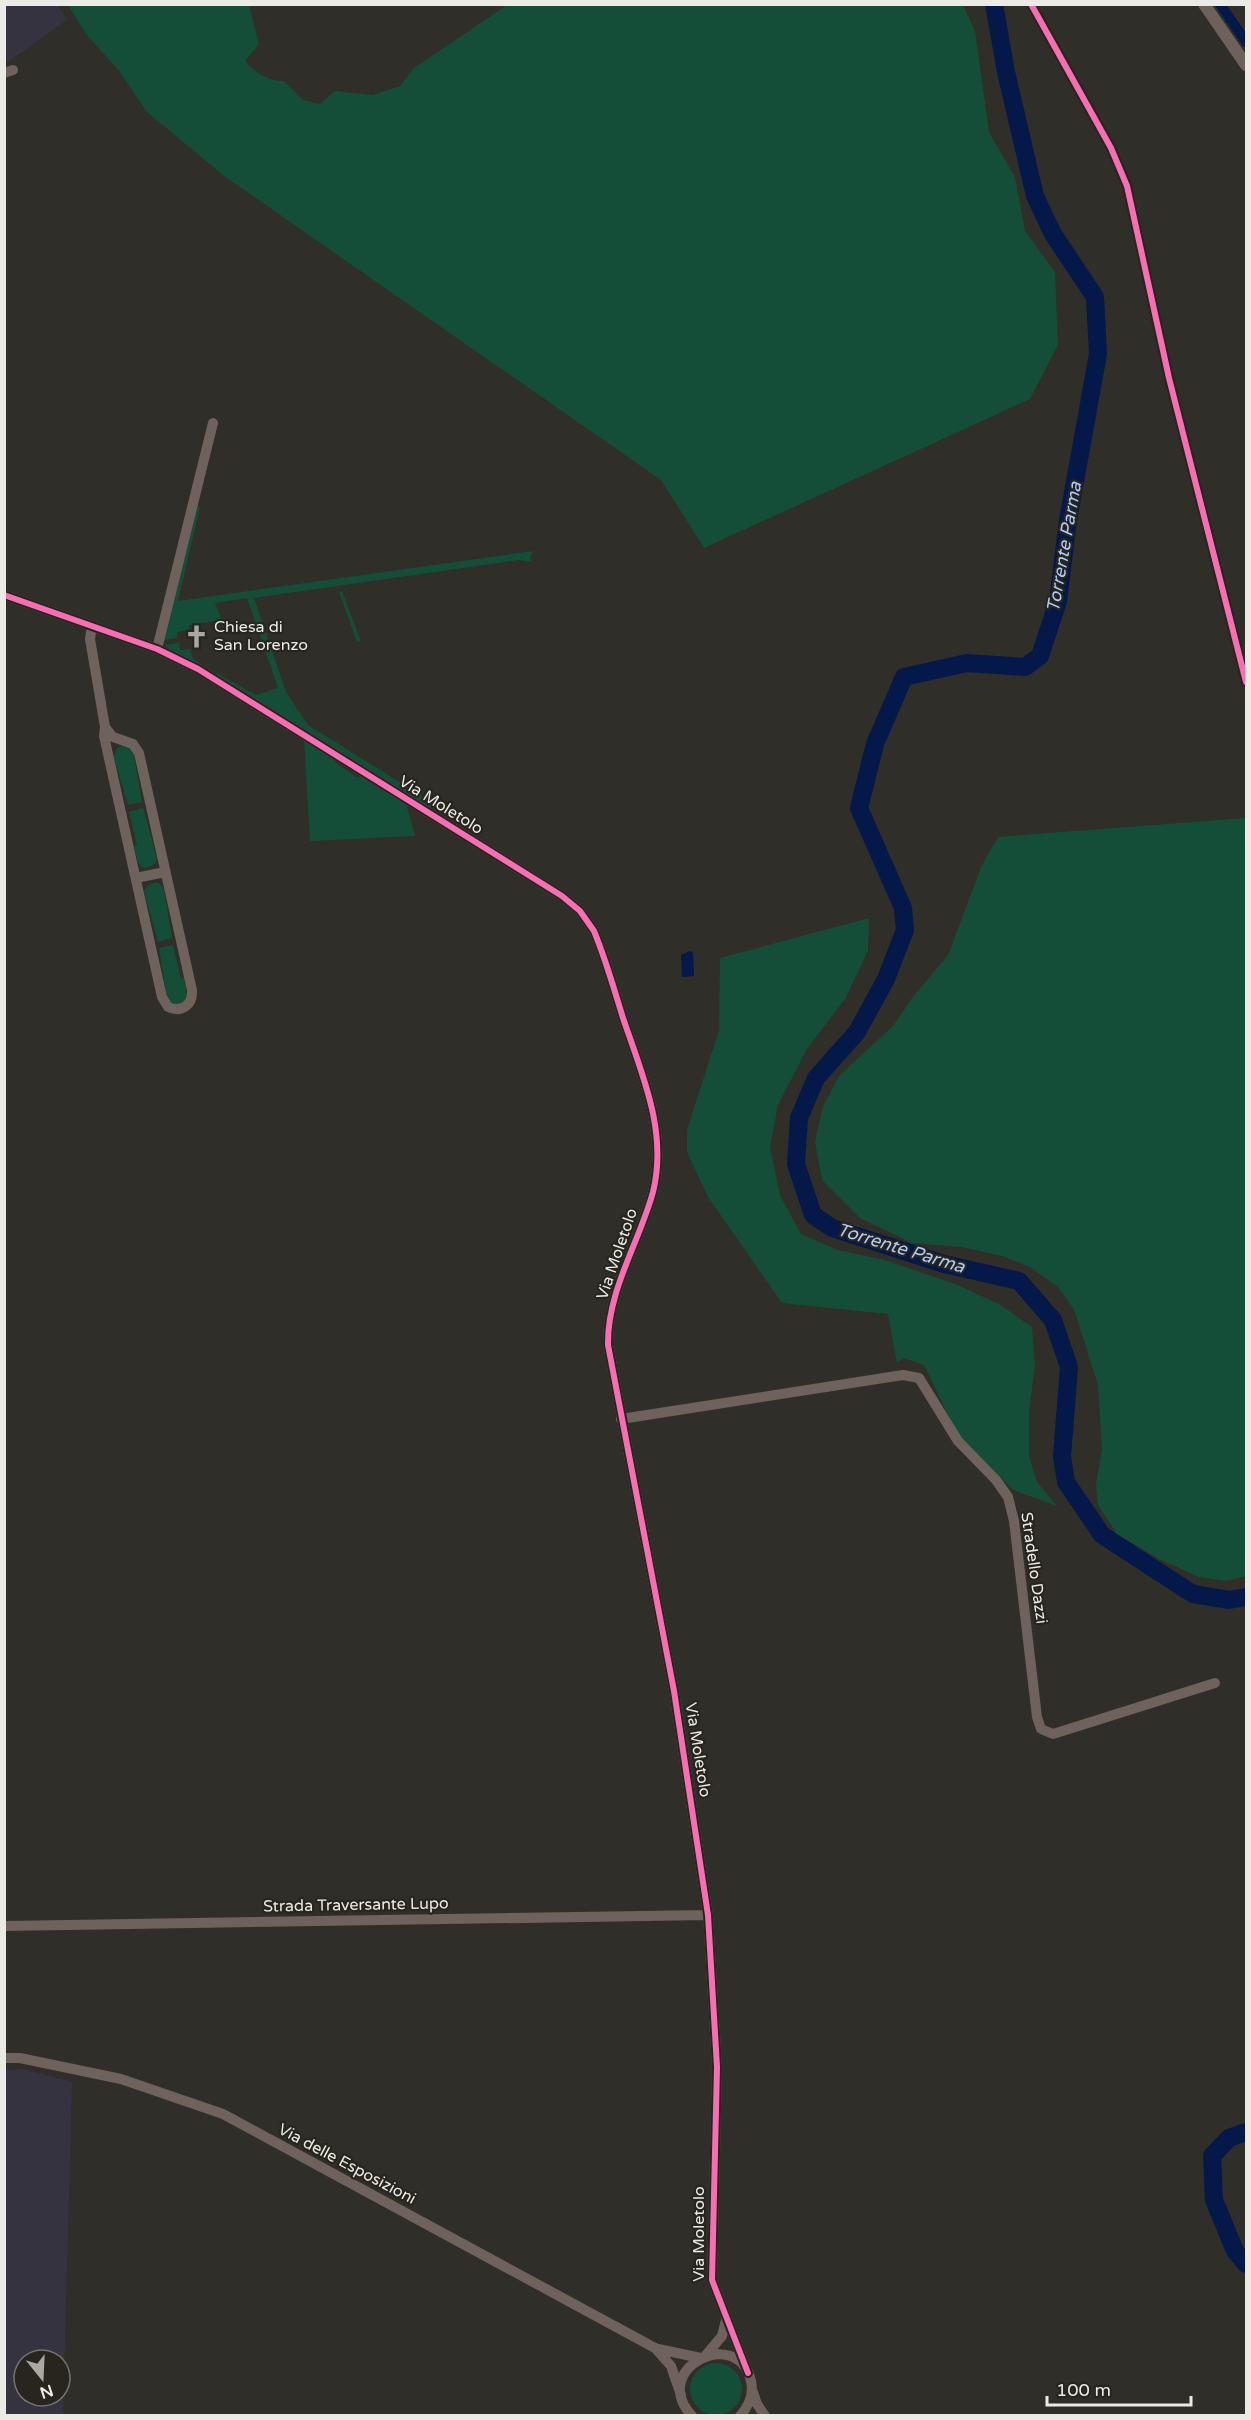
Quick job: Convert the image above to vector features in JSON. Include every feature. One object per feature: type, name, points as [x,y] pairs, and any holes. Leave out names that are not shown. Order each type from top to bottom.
[{"type":"main road","points":[[1204,4],[1246,64]]},
{"type":"street","points":[[157,649],[213,423]]},
{"type":"street","name":"Via Moletolo","points":[[4,595],[157,649],[204,673],[562,896],[580,911],[591,926],[647,1090],[657,1137],[657,1168],[653,1189],[616,1295],[609,1323],[609,1359],[675,1691],[708,1915],[717,2067],[711,2274],[713,2286],[748,2373],[757,2404],[765,2415]]},
{"type":"street","points":[[92,626],[90,639],[105,727],[104,736],[163,1000],[168,1007],[180,1009],[188,1004],[192,993],[138,750],[131,742],[113,737],[105,727]]},
{"type":"street","points":[[110,759],[111,748],[123,740]]},
{"type":"street","points":[[136,878],[165,872]]},
{"type":"street","name":"Stradello Dazzi","points":[[621,1419],[903,1375],[919,1378],[958,1441],[996,1480],[1008,1497],[1014,1521],[1037,1717],[1041,1729],[1053,1734],[1215,1683]]},
{"type":"street","name":"Strada Traversante Lupo","points":[[4,1926],[708,1915]]},
{"type":"street","name":"Via delle Esposizioni","points":[[4,2058],[20,2058],[121,2079],[223,2114],[655,2348],[689,2356],[704,2356]]},
{"type":"street","points":[[692,2415],[681,2395],[681,2384],[692,2364],[714,2347],[722,2336],[726,2320]]},
{"type":"street","points":[[689,2356],[714,2347]]},
{"type":"street","name":"Via delle Esposizioni","points":[[655,2348],[673,2368],[681,2395]]},
{"type":"street","points":[[704,2356],[718,2354],[730,2357],[740,2363],[748,2373]]},
{"type":"street","points":[[740,2415],[750,2401],[751,2384]]},
{"type":"shaded area","points":[[4,5],[57,5],[67,20],[5,64]]},
{"type":"shaded area","points":[[24,2069],[72,2082],[65,2348],[12,2348],[12,2408],[63,2408],[63,2415],[5,2415],[5,2070]]},
{"type":"green space","points":[[68,5],[249,5],[259,44],[245,61],[263,76],[272,80],[284,81],[303,100],[320,104],[335,91],[373,95],[400,86],[414,68],[507,5],[963,5],[975,31],[989,132],[1015,177],[1025,231],[1055,272],[1058,345],[1030,399],[704,548],[661,480],[224,176],[147,112],[119,71],[86,34]]},
{"type":"green space","points":[[195,506],[200,507],[178,601],[533,551],[530,558],[533,562],[518,560],[254,598],[286,692],[308,725],[433,803],[429,810],[216,676],[217,673],[256,695],[278,688],[247,598],[215,603],[222,620],[189,625],[189,630],[177,632],[177,638],[163,640]]},
{"type":"green space","points":[[342,591],[361,641],[357,642],[339,592]]},
{"type":"green space","points":[[179,643],[180,650],[190,649],[192,657],[201,666],[165,645]]},
{"type":"green space","points":[[304,739],[331,756],[356,777],[361,776],[410,806],[407,807],[415,836],[310,841]]},
{"type":"green space","points":[[124,745],[133,750],[142,802],[128,805],[114,757],[117,748]]},
{"type":"green space","points":[[143,808],[157,858],[154,865],[148,867],[143,867],[138,863],[134,846],[137,845],[129,812]]},
{"type":"green space","points":[[1246,818],[1246,1576],[1226,1581],[1199,1577],[1159,1559],[1117,1534],[1098,1505],[1096,1484],[1102,1450],[1098,1385],[1074,1309],[1058,1287],[1030,1267],[1002,1256],[962,1247],[912,1243],[860,1218],[822,1180],[815,1142],[823,1106],[839,1076],[893,1026],[912,998],[948,955],[981,867],[998,837]]},
{"type":"green space","points":[[156,882],[164,890],[172,938],[158,942],[144,891],[147,886]]},
{"type":"green space","points":[[869,918],[868,951],[845,999],[807,1049],[778,1105],[770,1147],[780,1195],[801,1234],[837,1250],[884,1260],[958,1285],[999,1304],[1032,1327],[1035,1366],[1029,1411],[1029,1456],[1037,1482],[1057,1506],[1013,1490],[957,1433],[924,1365],[904,1358],[897,1363],[888,1314],[782,1303],[708,1197],[687,1152],[687,1130],[719,1030],[720,958]]},
{"type":"green space","points":[[173,945],[181,979],[184,978],[187,996],[184,1002],[177,1005],[171,1003],[167,997],[159,948]]},
{"type":"green space","points":[[716,2363],[726,2365],[734,2371],[740,2379],[742,2389],[740,2399],[734,2407],[726,2413],[716,2415],[706,2413],[698,2407],[692,2399],[690,2389],[692,2379],[698,2371],[706,2365]]},
{"type":"water","points":[[690,951],[693,953],[694,976],[682,977],[681,955]]},
{"type":"waterway","name":"Torrente Parma","points":[[994,4],[1006,72],[1035,196],[1053,234],[1095,297],[1098,354],[1068,520],[1058,601],[1040,656],[1025,667],[967,663],[904,677],[875,744],[859,808],[903,908],[905,930],[886,979],[857,1032],[816,1078],[799,1118],[796,1164],[813,1215],[832,1228],[944,1264],[1019,1281],[1053,1320],[1069,1367],[1062,1456],[1066,1482],[1102,1535],[1193,1594],[1229,1600],[1246,1597]]},
{"type":"waterway","points":[[1220,4],[1246,42]]},
{"type":"waterway","name":"Torrente Parma","points":[[1246,2132],[1229,2138],[1212,2156],[1214,2200],[1235,2251],[1246,2264]]},
{"type":"cycle path","points":[[1031,4],[1111,148],[1127,186],[1169,378],[1246,682]]},
{"type":"cycle path","points":[[4,595],[157,649],[198,669],[562,896],[580,911],[594,931],[645,1082],[655,1125],[657,1170],[653,1192],[618,1286],[609,1325],[608,1345],[674,1691],[708,1915],[717,2067],[712,2280],[748,2373]]},
{"type":"place","name":"Chiesa di San Lorenzo","points":[[196,636]]}]
